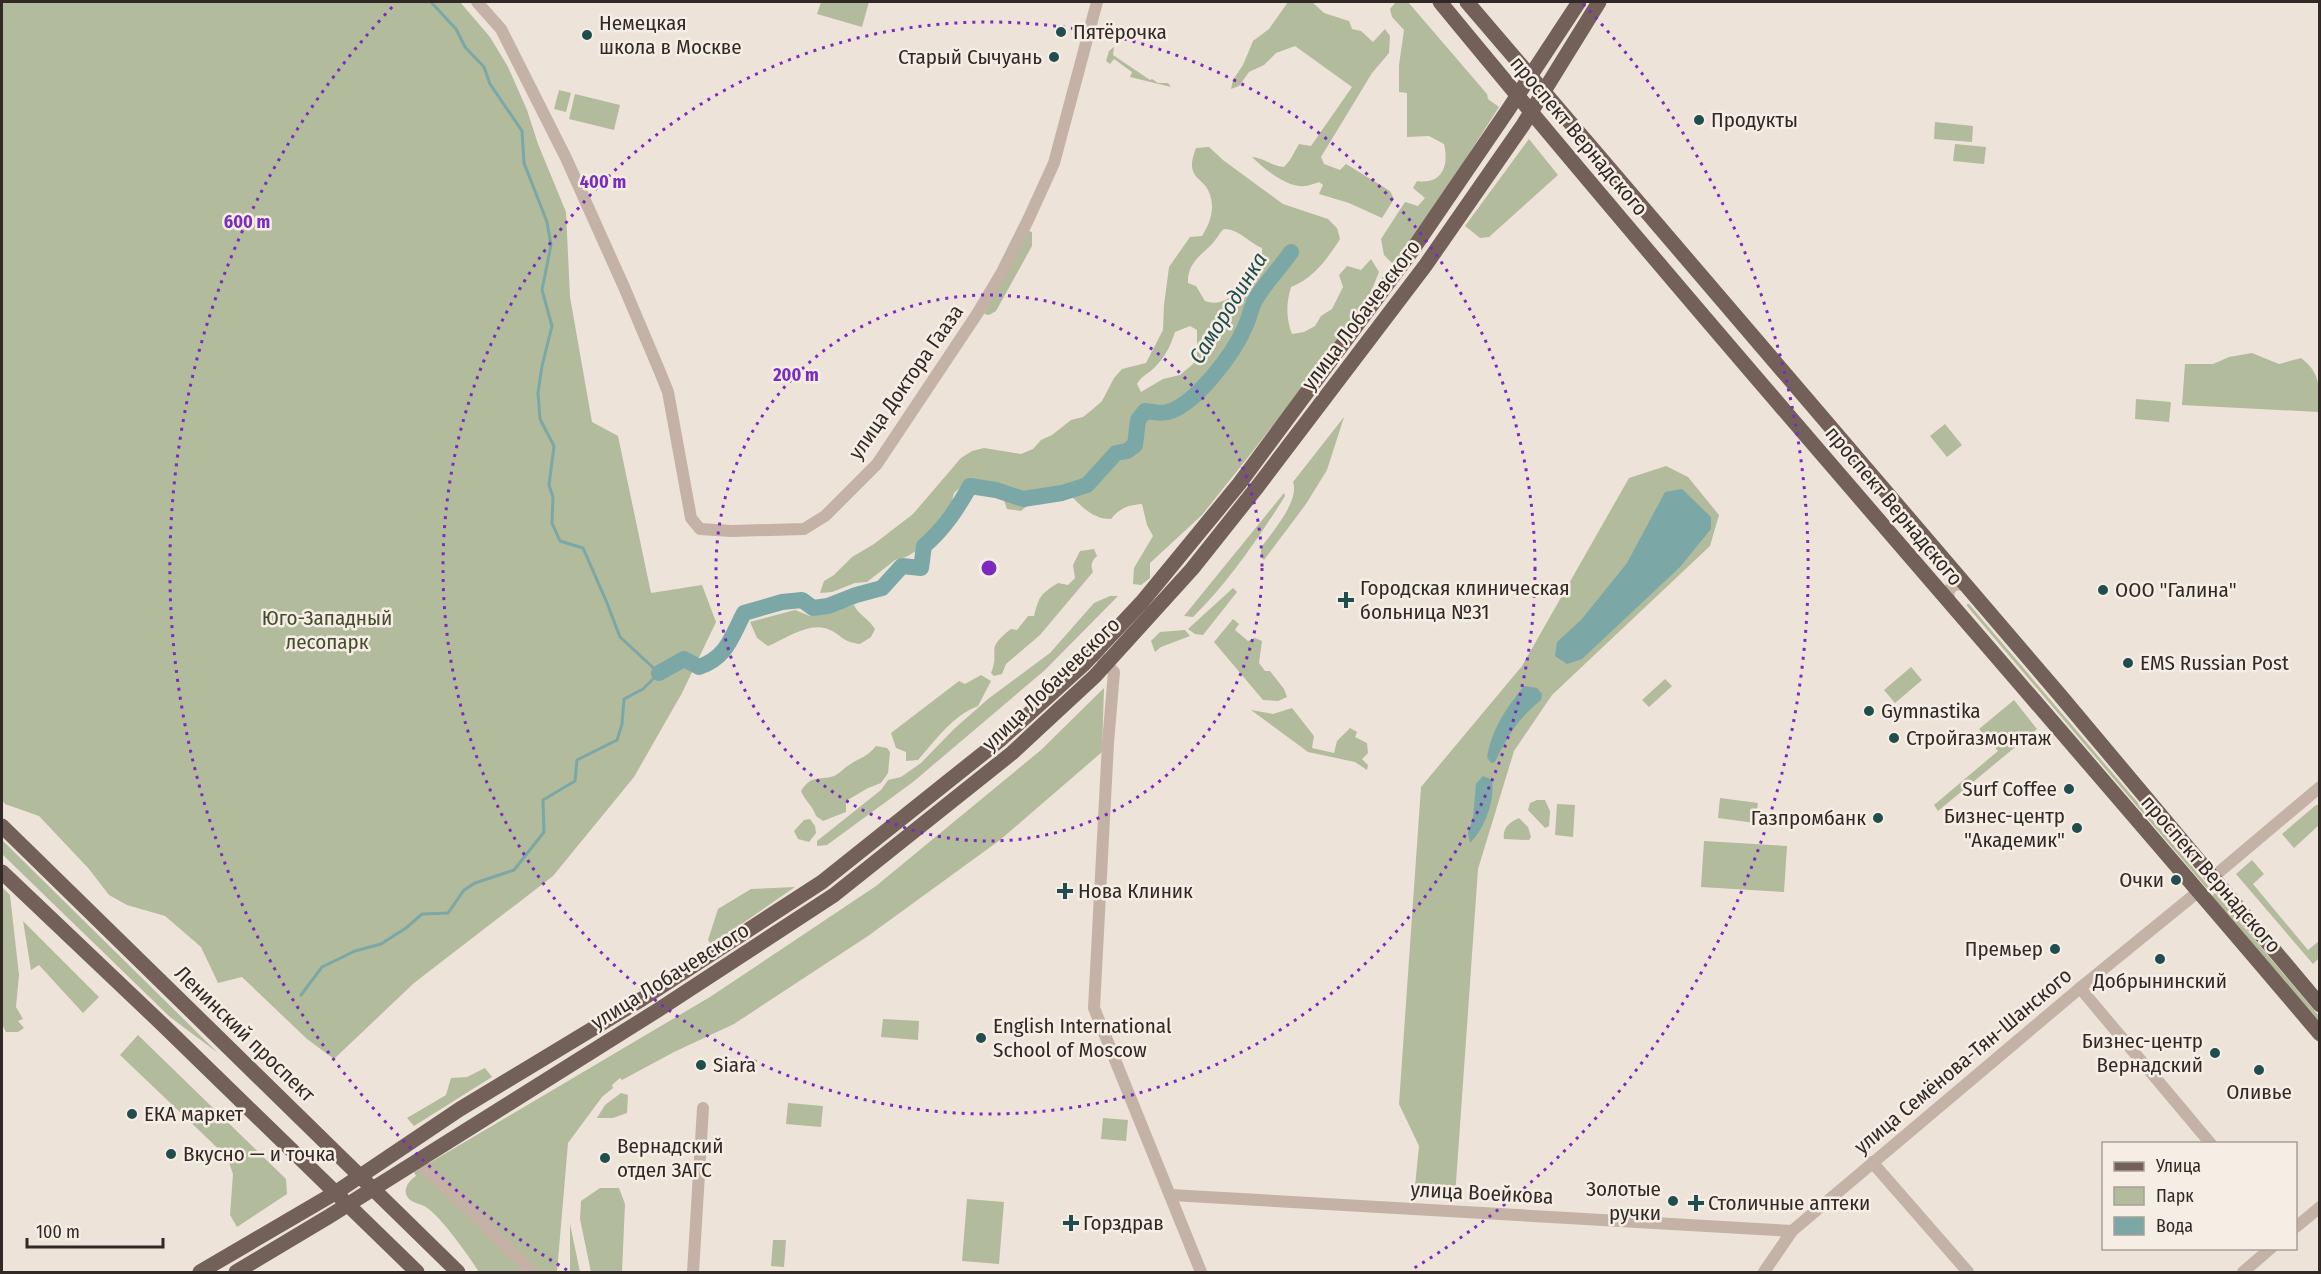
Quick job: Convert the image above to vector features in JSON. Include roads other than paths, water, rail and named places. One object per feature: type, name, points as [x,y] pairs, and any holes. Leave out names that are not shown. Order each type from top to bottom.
[{"type":"main road","name":"проспект Вернадского","points":[[1440,2],[1950,604],[2199,891],[2319,1034]]},
{"type":"main road","name":"проспект Вернадского","points":[[1467,2],[1545,90],[1969,588],[2319,1005]]},
{"type":"main road","name":"улица Лобачевского","points":[[200,1272],[334,1193],[460,1109],[642,999],[822,882],[1000,740],[1095,652],[1156,586],[1213,519],[1411,252],[1579,2]]},
{"type":"main road","name":"улица Лобачевского","points":[[236,1272],[658,1010],[834,895],[1012,753],[1107,663],[1192,569],[1265,477],[1432,256],[1532,111],[1599,2]]},
{"type":"main road","name":"Ленинский проспект","points":[[2,826],[458,1272]]},
{"type":"main road","points":[[2,872],[417,1272]]},
{"type":"street","name":"улица Доктора Гааза","points":[[477,2],[501,29],[561,148],[660,372],[668,392],[691,518],[700,529],[732,531],[804,529],[825,516],[877,464],[977,314],[1002,272],[1028,220],[1054,163],[1097,2]]},
{"type":"street","points":[[1950,604],[1947,596],[1950,588],[1961,584],[1969,588]]},
{"type":"street","points":[[1095,652],[1114,672],[1107,752],[1094,1008],[1201,1272]]},
{"type":"street","points":[[2212,878],[2319,787]]},
{"type":"street","name":"улица Семёнова-Тян-Шанского","points":[[1764,1272],[1792,1231],[2080,988],[2199,891]]},
{"type":"street","points":[[2080,988],[2210,1142]]},
{"type":"street","points":[[693,1272],[703,1108]]},
{"type":"street","points":[[417,1161],[532,1272]]},
{"type":"street","points":[[1872,1162],[1968,1272]]},
{"type":"street","name":"улица Воейкова","points":[[1171,1195],[1792,1231]]},
{"type":"street","points":[[2297,1225],[2319,1207]]},
{"type":"street","points":[[2243,1272],[2269,1250]]},
{"type":"water","points":[[1682,489],[1711,517],[1711,529],[1680,567],[1582,659],[1567,664],[1555,656],[1557,642],[1581,620],[1627,563],[1665,492]]},
{"type":"water","points":[[1524,686],[1537,688],[1542,694],[1541,700],[1520,721],[1495,762],[1491,763],[1487,757],[1496,728]]},
{"type":"water","points":[[1483,776],[1492,780],[1492,797],[1488,814],[1470,843],[1468,833],[1473,818],[1476,784]]},
{"type":"waterway","points":[[301,995],[322,967],[355,951],[381,944],[406,928],[422,914],[448,913],[464,890],[475,883],[514,870],[544,832],[543,800],[575,781],[577,760],[617,740],[622,724],[624,699],[643,689],[659,673],[620,637],[583,548],[560,541],[552,523],[553,497],[549,485],[554,446],[540,419],[538,393],[552,326],[542,290],[551,245],[547,222],[524,163],[522,131],[490,84],[484,67],[465,47],[456,29],[431,2]]},
{"type":"waterway","name":"Самородинка","points":[[659,673],[684,659],[699,667],[716,658],[727,646],[744,613],[782,602],[802,600],[813,608],[828,606],[882,588],[902,566],[921,568],[924,546],[950,518],[970,486],[996,490],[1023,499],[1062,493],[1087,485],[1116,453],[1127,451],[1135,445],[1138,420],[1145,411],[1166,413],[1179,407],[1213,376],[1240,338],[1255,300],[1291,252]]},
{"type":"place","name":"Пятёрочка","points":[[1061,32]]},
{"type":"place","name":"Немецкая школа в Москве","points":[[587,35]]},
{"type":"place","name":"Старый Сычуань","points":[[1054,57]]},
{"type":"place","name":"Продукты","points":[[1699,120]]},
{"type":"place","name":"ООО \"Галина\"","points":[[2103,590]]},
{"type":"place","name":"Городская клиническая больница №31","points":[[1346,600]]},
{"type":"place","name":"EMS Russian Post","points":[[2128,663]]},
{"type":"place","name":"Gymnastika","points":[[1869,711]]},
{"type":"place","name":"Стройгазмонтаж","points":[[1894,738]]},
{"type":"place","name":"Surf Coffee","points":[[2069,789]]},
{"type":"place","name":"Газпромбанк","points":[[1878,818]]},
{"type":"place","name":"Бизнес-центр \"Академик\"","points":[[2077,828]]},
{"type":"place","name":"Очки","points":[[2176,880]]},
{"type":"place","name":"Нова Клиник","points":[[1065,891]]},
{"type":"place","name":"Премьер","points":[[2055,949]]},
{"type":"place","name":"Добрынинский","points":[[2160,959]]},
{"type":"place","name":"English International School of Moscow","points":[[981,1038]]},
{"type":"place","name":"Бизнес-центр Вернадский","points":[[2215,1053]]},
{"type":"place","name":"Siara","points":[[701,1065]]},
{"type":"place","name":"Оливье","points":[[2259,1070]]},
{"type":"place","name":"ЕКА маркет","points":[[132,1114]]},
{"type":"place","name":"Вкусно — и точка","points":[[171,1154]]},
{"type":"place","name":"Вернадский отдел ЗАГС","points":[[605,1158]]},
{"type":"place","name":"Золотые ручки","points":[[1673,1201]]},
{"type":"place","name":"Столичные аптеки","points":[[1696,1203]]},
{"type":"place","name":"Горздрав","points":[[1071,1223]]},
{"type":"park label","name":"Юго-Западный лесопарк","points":[[327,630]]}]
